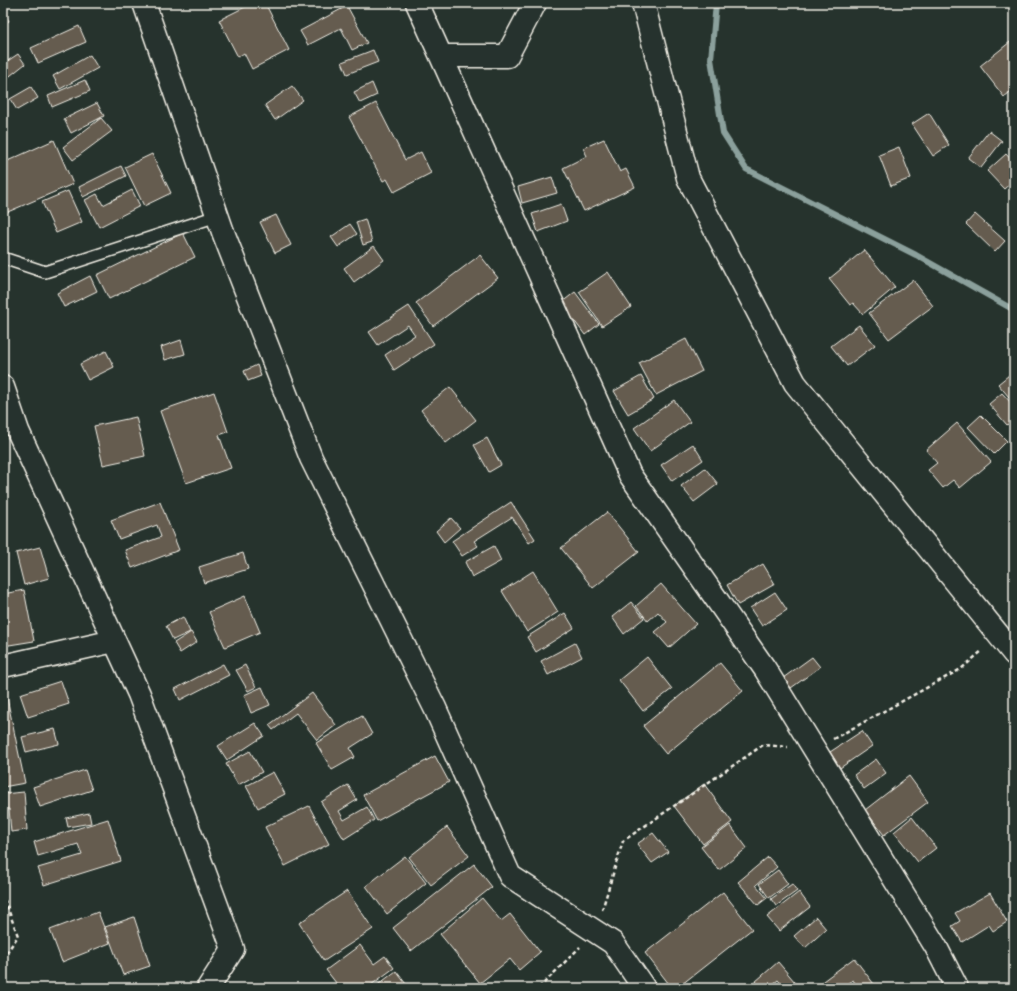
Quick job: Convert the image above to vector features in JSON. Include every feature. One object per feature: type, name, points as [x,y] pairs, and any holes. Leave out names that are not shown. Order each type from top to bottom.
[{"type":"street","points":[[144,3],[217,216],[311,458],[435,708],[510,876],[613,943],[644,988]]},
{"type":"street","points":[[417,3],[630,475],[765,669],[936,947],[957,988]]},
{"type":"street","points":[[441,56],[507,56],[535,3]]},
{"type":"street","points":[[643,3],[688,178],[795,383],[1014,654]]},
{"type":"street","points":[[3,387],[18,431],[139,694],[233,949],[208,988]]},
{"type":"street","points":[[3,666],[114,641]]},
{"type":"lane","points":[[3,258],[44,272],[217,216]]},
{"type":"path","points":[[539,988],[596,931],[623,841],[763,745],[814,749],[962,669],[1000,636]]},
{"type":"path","points":[[3,901],[5,901],[18,936],[3,958]]},
{"type":"building","points":[[253,3],[265,3],[289,50],[252,69],[244,53],[238,57],[219,20]]},
{"type":"building","points":[[347,6],[367,43],[352,50],[341,28],[308,45],[300,31]]},
{"type":"building","points":[[3,11],[9,21],[3,25]]},
{"type":"building","points":[[79,26],[86,42],[38,63],[31,48]]},
{"type":"building","points":[[1010,42],[1014,48],[1014,89],[1004,97],[980,66]]},
{"type":"building","points":[[373,50],[378,62],[347,74],[342,62]]},
{"type":"building","points":[[18,54],[25,64],[6,79],[3,75],[3,64]]},
{"type":"building","points":[[90,55],[98,68],[60,89],[53,76]]},
{"type":"building","points":[[85,80],[90,91],[52,107],[48,96]]},
{"type":"building","points":[[372,83],[377,95],[360,103],[354,92]]},
{"type":"building","points":[[292,86],[303,100],[275,120],[265,105]]},
{"type":"building","points":[[31,87],[38,98],[17,110],[10,99]]},
{"type":"building","points":[[97,103],[104,116],[71,133],[64,119]]},
{"type":"building","points":[[376,103],[405,160],[421,152],[431,173],[394,192],[387,179],[383,181],[349,117]]},
{"type":"building","points":[[929,113],[949,145],[933,156],[912,124]]},
{"type":"building","points":[[101,118],[112,131],[73,160],[63,147]]},
{"type":"building","points":[[989,131],[1002,141],[981,168],[968,158]]},
{"type":"building","points":[[604,139],[620,172],[626,169],[635,187],[584,211],[563,168],[587,156],[583,148]]},
{"type":"building","points":[[54,140],[73,184],[3,214],[3,163]]},
{"type":"building","points":[[899,147],[911,178],[891,186],[879,155]]},
{"type":"building","points":[[152,154],[171,193],[144,206],[125,167]]},
{"type":"building","points":[[1006,154],[1014,163],[1014,180],[1004,189],[987,171]]},
{"type":"building","points":[[121,166],[126,176],[83,197],[79,187]]},
{"type":"building","points":[[552,177],[557,193],[522,203],[518,187]]},
{"type":"building","points":[[132,190],[140,206],[99,227],[85,200],[97,194],[103,205]]},
{"type":"building","points":[[68,191],[82,222],[56,233],[42,202]]},
{"type":"building","points":[[561,204],[567,221],[538,232],[532,214]]},
{"type":"building","points":[[975,214],[1005,241],[995,252],[966,224]]},
{"type":"building","points":[[276,215],[291,245],[275,253],[260,222]]},
{"type":"building","points":[[365,219],[372,242],[363,245],[356,222]]},
{"type":"building","points":[[350,224],[357,234],[338,247],[331,237]]},
{"type":"building","points":[[183,233],[195,257],[109,299],[97,275]]},
{"type":"building","points":[[374,246],[384,260],[354,282],[344,268]]},
{"type":"building","points":[[864,250],[895,287],[863,314],[853,303],[850,305],[829,279]]},
{"type":"building","points":[[480,255],[498,278],[433,326],[416,303]]},
{"type":"building","points":[[608,272],[631,307],[602,326],[579,292]]},
{"type":"building","points":[[90,276],[97,291],[64,307],[57,293]]},
{"type":"building","points":[[913,280],[933,306],[889,339],[869,313]]},
{"type":"building","points":[[575,292],[599,324],[585,335],[561,303]]},
{"type":"building","points":[[409,306],[434,344],[394,370],[385,355],[415,335],[408,325],[378,345],[369,332]]},
{"type":"building","points":[[859,325],[875,345],[847,366],[831,346]]},
{"type":"building","points":[[686,339],[702,371],[656,395],[639,363]]},
{"type":"building","points":[[181,340],[185,354],[165,360],[161,347]]},
{"type":"building","points":[[106,351],[114,367],[88,380],[80,364]]},
{"type":"building","points":[[257,365],[261,376],[248,381],[244,371]]},
{"type":"building","points":[[1014,371],[1014,403],[998,384]]},
{"type":"building","points":[[641,376],[654,399],[628,414],[614,391]]},
{"type":"building","points":[[450,387],[476,420],[446,443],[421,410]]},
{"type":"building","points":[[214,392],[228,432],[219,435],[231,468],[186,483],[160,411]]},
{"type":"building","points":[[1002,393],[1014,406],[1014,419],[1007,425],[989,404]]},
{"type":"building","points":[[674,400],[690,422],[650,451],[634,428]]},
{"type":"building","points":[[981,415],[1007,441],[994,454],[968,427]]},
{"type":"building","points":[[136,417],[145,456],[103,465],[94,426]]},
{"type":"building","points":[[957,423],[991,462],[960,488],[953,480],[943,488],[928,470],[937,463],[926,450]]},
{"type":"building","points":[[487,438],[501,465],[489,472],[474,445]]},
{"type":"building","points":[[693,444],[703,460],[672,481],[661,465]]},
{"type":"building","points":[[705,468],[718,484],[694,502],[681,486]]},
{"type":"building","points":[[160,502],[179,550],[132,568],[125,550],[161,537],[157,525],[119,539],[111,520]]},
{"type":"building","points":[[511,502],[535,539],[529,543],[512,517],[474,541],[478,546],[462,556],[452,541]]},
{"type":"building","points":[[607,512],[639,552],[593,588],[561,548]]},
{"type":"building","points":[[451,518],[460,528],[444,542],[436,531]]},
{"type":"building","points":[[494,546],[501,561],[472,577],[465,562]]},
{"type":"building","points":[[40,547],[49,578],[24,585],[16,553]]},
{"type":"building","points":[[243,553],[248,569],[204,583],[199,567]]},
{"type":"building","points":[[763,564],[775,584],[738,605],[727,585]]},
{"type":"building","points":[[533,571],[558,612],[527,632],[502,591]]},
{"type":"building","points":[[661,584],[696,624],[669,648],[655,632],[667,622],[658,612],[648,621],[636,606]]},
{"type":"building","points":[[24,590],[34,641],[3,646],[3,594]]},
{"type":"building","points":[[775,592],[787,610],[762,626],[750,608]]},
{"type":"building","points":[[245,596],[260,632],[225,647],[209,612]]},
{"type":"building","points":[[631,602],[644,618],[624,634],[612,617]]},
{"type":"building","points":[[565,613],[574,628],[536,652],[527,637]]},
{"type":"building","points":[[183,617],[190,632],[173,640],[166,626]]},
{"type":"building","points":[[191,632],[197,642],[180,653],[174,643]]},
{"type":"building","points":[[575,643],[582,657],[548,675],[541,661]]},
{"type":"building","points":[[647,657],[672,689],[643,711],[619,680]]},
{"type":"building","points":[[812,657],[820,667],[791,688],[783,678]]},
{"type":"building","points":[[720,663],[743,691],[666,754],[643,726]]},
{"type":"building","points":[[223,664],[229,675],[180,700],[175,689]]},
{"type":"building","points":[[245,665],[256,687],[248,691],[236,670]]},
{"type":"building","points":[[61,681],[69,704],[28,717],[20,694]]},
{"type":"building","points":[[262,687],[270,705],[251,713],[244,695]]},
{"type":"building","points":[[312,693],[336,725],[317,740],[296,713],[273,730],[269,725]]},
{"type":"building","points":[[7,698],[25,783],[3,787],[3,699]]},
{"type":"building","points":[[362,716],[372,734],[350,748],[355,757],[332,770],[316,743]]},
{"type":"building","points":[[255,723],[264,736],[227,760],[218,746]]},
{"type":"building","points":[[55,729],[59,744],[26,752],[22,737]]},
{"type":"building","points":[[862,731],[872,746],[840,768],[830,752]]},
{"type":"building","points":[[250,751],[262,772],[238,785],[226,764]]},
{"type":"building","points":[[435,756],[449,782],[377,821],[363,795]]},
{"type":"building","points":[[876,759],[886,773],[864,789],[854,775]]},
{"type":"building","points":[[85,770],[92,790],[40,807],[33,787]]},
{"type":"building","points":[[273,772],[285,794],[258,808],[246,786]]},
{"type":"building","points":[[909,776],[928,802],[884,835],[865,810]]},
{"type":"building","points":[[704,784],[732,822],[703,844],[674,806]]},
{"type":"building","points":[[348,785],[357,800],[339,811],[344,820],[367,807],[374,820],[344,839],[321,802]]},
{"type":"building","points":[[24,792],[27,830],[11,832],[9,809],[3,809],[3,794]]},
{"type":"building","points":[[309,806],[329,844],[285,866],[265,827]]},
{"type":"building","points":[[89,813],[91,823],[68,827],[66,818]]},
{"type":"building","points":[[912,817],[936,848],[918,862],[894,832]]},
{"type":"building","points":[[108,819],[121,861],[44,885],[38,868],[82,855],[78,844],[38,856],[34,842]]},
{"type":"building","points":[[730,825],[747,848],[719,870],[701,847]]},
{"type":"building","points":[[447,827],[469,856],[431,885],[409,857]]},
{"type":"building","points":[[653,833],[668,852],[652,863],[637,844]]},
{"type":"building","points":[[405,856],[426,883],[387,914],[366,886]]},
{"type":"building","points":[[768,857],[777,867],[756,885],[767,898],[758,905],[738,882]]},
{"type":"building","points":[[474,864],[492,887],[411,951],[393,928]]},
{"type":"building","points":[[778,870],[788,884],[769,898],[759,884]]},
{"type":"building","points":[[792,884],[797,891],[776,906],[771,899]]},
{"type":"building","points":[[347,891],[373,929],[324,961],[299,923]]},
{"type":"building","points":[[723,892],[752,929],[677,988],[672,988],[645,953]]},
{"type":"building","points":[[799,892],[810,907],[779,931],[767,917]]},
{"type":"building","points":[[990,893],[1007,922],[993,931],[989,925],[962,942],[952,926],[960,921],[955,913]]},
{"type":"building","points":[[482,898],[501,921],[510,914],[540,952],[519,970],[510,959],[480,983],[440,934]]},
{"type":"building","points":[[98,912],[110,943],[62,962],[50,930]]},
{"type":"building","points":[[134,917],[150,966],[123,975],[105,927]]},
{"type":"building","points":[[816,917],[826,929],[805,948],[794,936]]},
{"type":"building","points":[[360,945],[374,964],[385,956],[394,968],[367,988],[340,988],[326,970]]},
{"type":"building","points":[[854,958],[877,988],[858,988],[853,980],[843,988],[828,988],[823,981]]},
{"type":"building","points":[[778,962],[800,988],[785,988],[778,980],[768,988],[748,988]]},
{"type":"building","points":[[396,971],[409,988],[375,987]]},
{"type":"waterway","points":[[716,3],[711,59],[723,133],[746,169],[916,255],[1014,310]]}]
